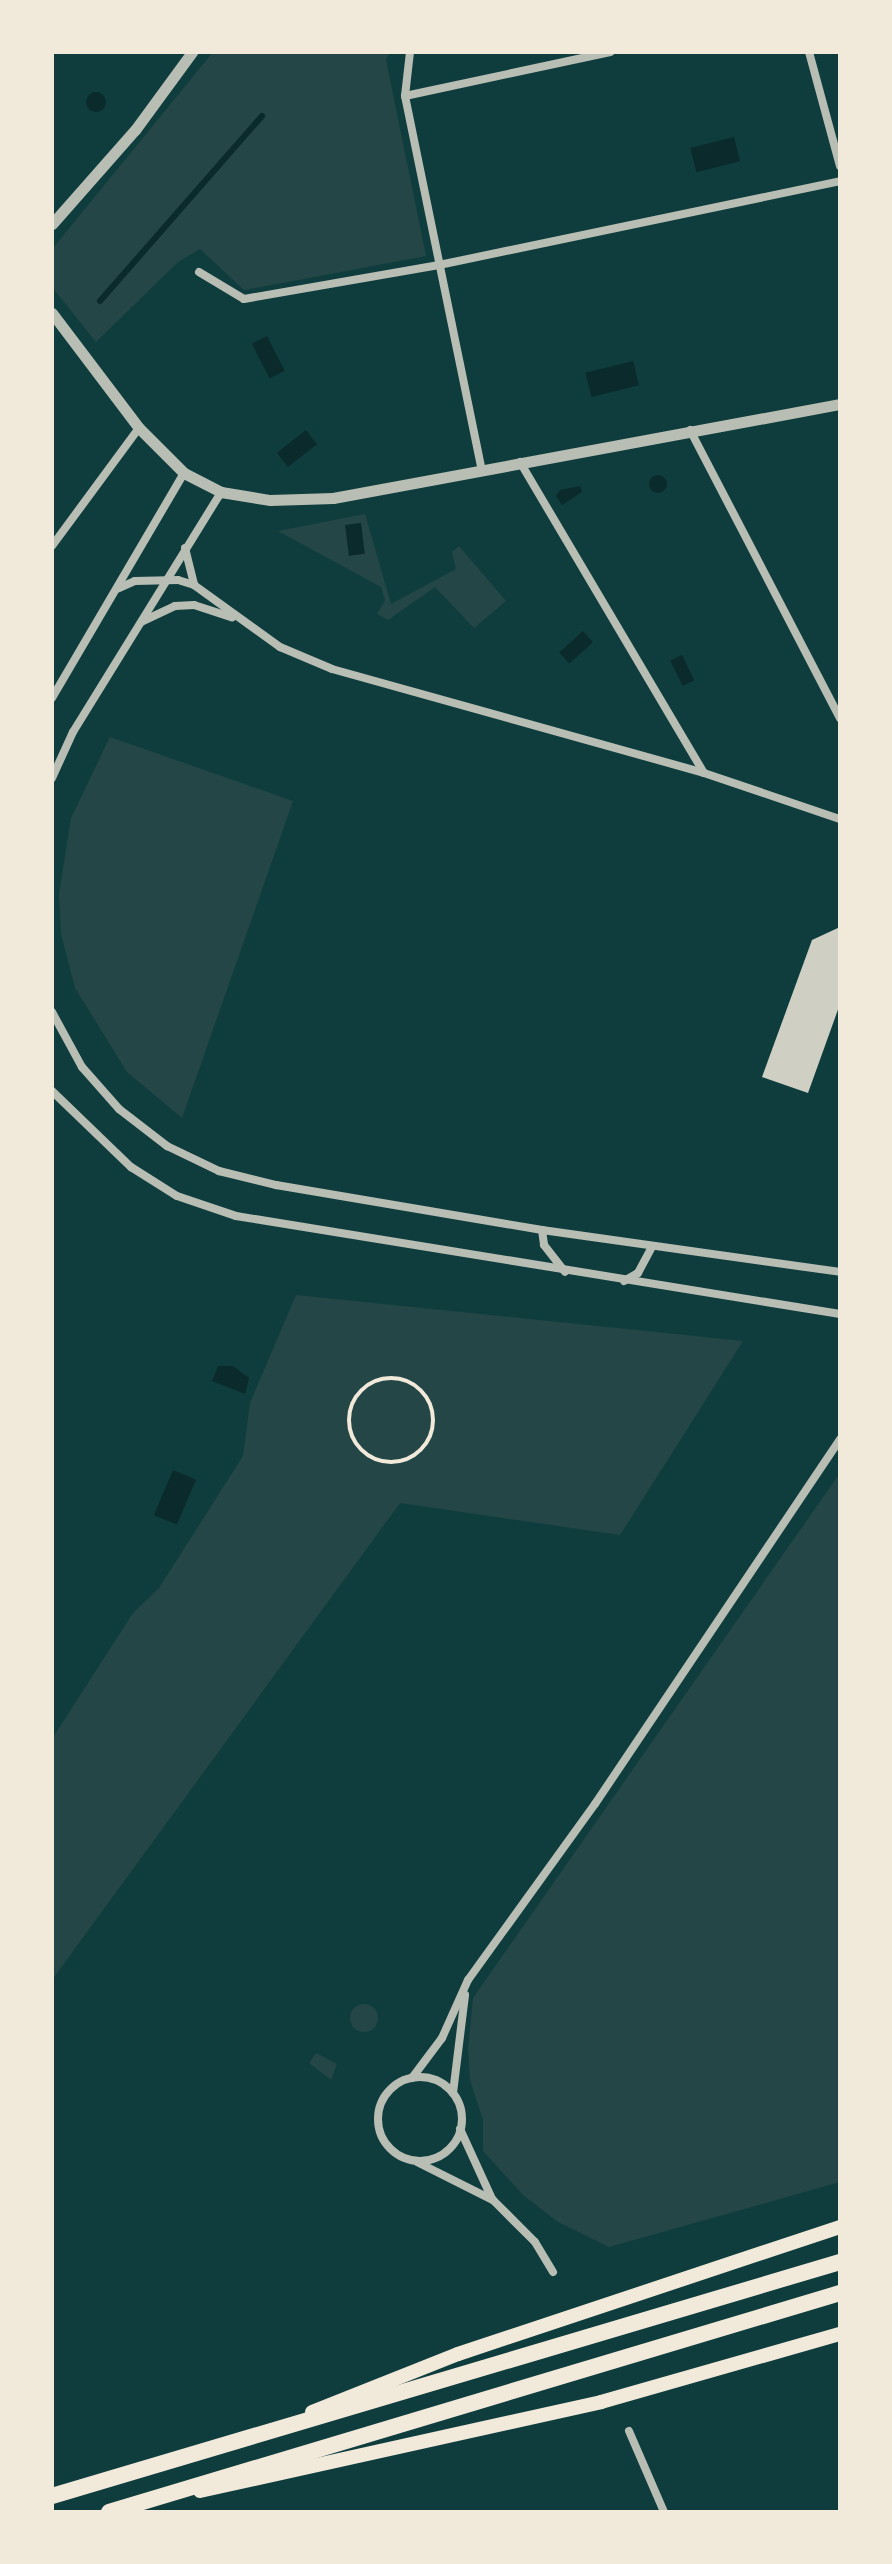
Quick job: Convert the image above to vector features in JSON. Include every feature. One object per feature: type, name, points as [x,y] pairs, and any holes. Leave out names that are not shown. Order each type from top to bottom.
[{"type":"highway","points":[[225,2447],[458,2354],[840,2227]]},
{"type":"highway","points":[[52,2496],[840,2262]]},
{"type":"highway","points":[[109,2512],[840,2293]]},
{"type":"highway","points":[[145,2502],[572,2409],[840,2334]]},
{"type":"street","points":[[52,224],[135,130],[192,52]]},
{"type":"street","points":[[410,52],[405,96],[482,470]]},
{"type":"street","points":[[405,96],[610,52]]},
{"type":"street","points":[[809,52],[840,166]]},
{"type":"street","points":[[199,272],[244,299],[439,265],[840,181]]},
{"type":"street","points":[[52,313],[139,428],[184,473],[221,492],[270,500],[333,498],[689,429],[840,404]]},
{"type":"street","points":[[52,546],[139,428]]},
{"type":"street","points":[[689,429],[840,718]]},
{"type":"street","points":[[520,462],[704,773]]},
{"type":"street","points":[[52,698],[184,473]]},
{"type":"street","points":[[52,778],[73,732],[221,492]]},
{"type":"street","points":[[185,546],[194,585]]},
{"type":"street","points":[[119,588],[166,579],[194,585],[280,647],[332,669],[704,773],[840,819]]},
{"type":"street","points":[[140,622],[175,606],[194,605],[240,620]]},
{"type":"street","points":[[52,1012],[82,1067],[119,1109],[167,1146],[219,1171],[276,1185],[542,1230],[840,1272]]},
{"type":"street","points":[[52,1091],[119,1157],[177,1196],[236,1216],[565,1272],[840,1314]]},
{"type":"street","points":[[542,1230],[544,1245],[565,1272]]},
{"type":"street","points":[[623,1281],[638,1273],[652,1247]]},
{"type":"street","points":[[553,2272],[535,2242],[493,2200],[413,2160],[383,2140],[378,2117],[386,2094],[412,2078],[442,2038],[468,1980],[595,1804],[840,1439]]},
{"type":"street","points":[[468,1980],[453,2093],[460,2129],[493,2200]]},
{"type":"street","points":[[412,2078],[432,2079],[453,2093]]},
{"type":"street","points":[[413,2160],[447,2150],[460,2129]]},
{"type":"street","points":[[629,2431],[664,2512]]},
{"type":"path","points":[[372,1382],[408,1382],[429,1402],[432,1431],[409,1458],[373,1459],[353,1438],[350,1410],[372,1382]]},
{"type":"shaded area","points":[[213,52],[390,52],[386,60],[426,256],[244,290],[200,249],[178,262],[96,342],[52,287],[53,248]]},
{"type":"shaded area","points":[[96,92],[103,95],[106,102],[103,109],[96,112],[89,109],[86,102],[89,95]]},
{"type":"shaded area","points":[[734,137],[740,161],[696,172],[690,148]]},
{"type":"shaded area","points":[[267,336],[285,371],[270,378],[252,344]]},
{"type":"shaded area","points":[[633,361],[639,385],[592,397],[585,373]]},
{"type":"shaded area","points":[[306,430],[317,444],[288,467],[277,453]]},
{"type":"shaded area","points":[[654,475],[662,475],[667,484],[665,491],[654,493],[649,488],[649,480]]},
{"type":"shaded area","points":[[580,486],[582,492],[562,505],[556,496],[560,490]]},
{"type":"shaded area","points":[[365,514],[391,604],[456,569],[452,552],[459,546],[506,601],[474,628],[435,587],[388,620],[377,614],[385,600],[381,587],[278,531]]},
{"type":"shaded area","points":[[361,523],[365,554],[349,556],[345,525]]},
{"type":"shaded area","points":[[583,631],[593,642],[569,664],[559,652]]},
{"type":"shaded area","points":[[682,655],[694,680],[683,686],[670,661]]},
{"type":"shaded area","points":[[110,737],[293,801],[182,1118],[127,1072],[75,988],[61,934],[59,894],[71,818]]},
{"type":"shaded area","points":[[296,1295],[743,1341],[620,1535],[400,1503],[52,1980],[52,1739],[133,1613],[159,1588],[243,1456],[250,1403]]},
{"type":"shaded area","points":[[218,1366],[233,1366],[249,1378],[245,1394],[212,1381]]},
{"type":"shaded area","points":[[173,1470],[196,1480],[177,1525],[154,1515]]},
{"type":"shaded area","points":[[840,1473],[840,2182],[609,2247],[558,2222],[523,2195],[483,2151],[483,2120],[470,2080],[468,2050],[473,1998]]},
{"type":"shaded area","points":[[364,2004],[374,2008],[378,2018],[374,2028],[364,2032],[354,2028],[350,2018],[354,2008]]},
{"type":"shaded area","points":[[316,2053],[337,2064],[331,2080],[309,2063]]},
{"type":"building","points":[[840,927],[840,1004],[808,1093],[762,1077],[812,940]]},
{"type":"waterway","points":[[100,301],[262,116]]}]
